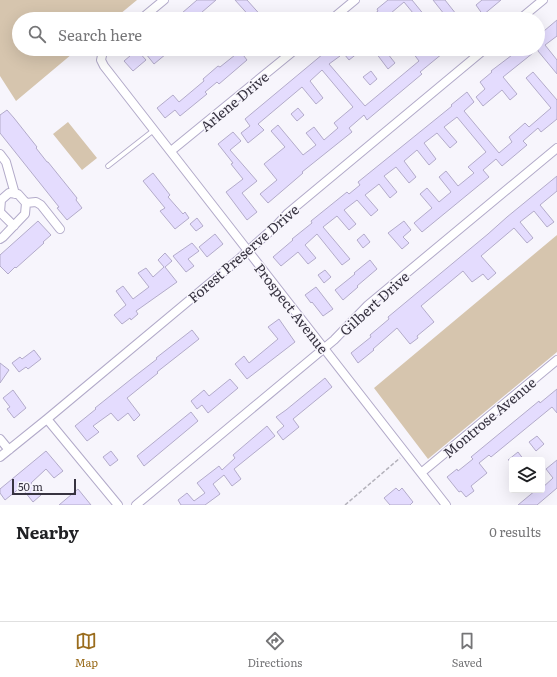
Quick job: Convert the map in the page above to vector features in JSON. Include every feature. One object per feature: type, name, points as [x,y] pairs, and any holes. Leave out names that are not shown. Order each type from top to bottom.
[{"type":"street","points":[[149,12],[164,0]]},
{"type":"street","points":[[340,12],[355,0]]},
{"type":"street","points":[[528,12],[543,0]]},
{"type":"street","name":"Prospect Avenue","points":[[102,56],[101,60],[104,66],[446,505]]},
{"type":"street","name":"Arlene Drive","points":[[171,152],[288,56]]},
{"type":"street","name":"Forest Preserve Drive","points":[[0,457],[248,250],[295,208],[477,56]]},
{"type":"street","name":"Gilbert Drive","points":[[136,505],[334,340],[368,305],[557,148]]},
{"type":"street","points":[[0,154],[6,162],[15,194]]},
{"type":"street","points":[[0,239],[14,226],[25,214],[26,203],[18,194],[9,193],[1,200],[0,212],[14,226]]},
{"type":"street","points":[[26,203],[36,202],[41,205],[60,229]]},
{"type":"street","name":"Montrose Avenue","points":[[421,473],[557,360]]},
{"type":"street","points":[[47,419],[118,505]]},
{"type":"street","points":[[0,438],[9,450]]},
{"type":"lane","points":[[108,166],[154,130]]},
{"type":"path","points":[[345,505],[406,453]]},
{"type":"shaded area","points":[[0,0],[137,0],[122,12],[12,12],[12,56],[70,56],[16,101],[0,76]]},
{"type":"shaded area","points":[[68,122],[97,158],[82,170],[53,134]]},
{"type":"shaded area","points":[[557,235],[557,352],[428,459],[374,388]]},
{"type":"building","points":[[197,0],[216,0],[202,12],[183,12]]},
{"type":"building","points":[[235,0],[247,0],[258,12],[246,12]]},
{"type":"building","points":[[388,0],[412,0],[422,12],[412,12],[404,2],[392,12],[377,12],[377,9]]},
{"type":"building","points":[[433,0],[445,0],[454,12],[442,12]]},
{"type":"building","points":[[482,0],[501,0],[487,12],[481,12],[476,5]]},
{"type":"building","points":[[557,20],[557,36],[545,45],[545,30]]},
{"type":"building","points":[[545,45],[557,60],[557,74],[542,56],[545,56]]},
{"type":"building","points":[[130,56],[142,56],[146,60],[133,71],[124,61]]},
{"type":"building","points":[[148,56],[164,56],[154,64]]},
{"type":"building","points":[[234,56],[244,56],[247,60],[219,84],[217,82],[205,92],[207,94],[180,116],[175,110],[165,118],[157,108],[173,95],[179,102],[204,81],[203,79],[218,66],[220,67]]},
{"type":"building","points":[[321,56],[340,56],[329,64],[365,106],[419,61],[415,56],[439,56],[420,72],[422,74],[367,120],[364,115],[349,128],[352,132],[302,172],[303,173],[268,203],[260,194],[277,180],[264,164],[285,147],[271,131],[278,125],[303,155],[316,145],[306,133],[314,127],[324,140],[338,128],[334,123],[353,107],[322,70],[310,81],[323,98],[316,104],[302,87],[258,124],[264,130],[248,143],[241,133],[250,126],[245,119]]},
{"type":"building","points":[[346,56],[354,56],[349,60]]},
{"type":"building","points":[[378,56],[390,56],[395,63],[388,69]]},
{"type":"building","points":[[511,56],[529,56],[503,77],[517,94],[510,100],[502,90],[483,106],[476,97],[485,89],[480,82],[492,72],[491,71]]},
{"type":"building","points":[[371,71],[377,79],[370,85],[363,77]]},
{"type":"building","points":[[533,72],[557,100],[557,119],[541,132],[538,128],[523,141],[527,145],[502,166],[496,159],[483,170],[489,177],[422,232],[414,223],[432,208],[420,194],[427,188],[439,202],[451,192],[439,177],[446,171],[458,186],[474,173],[468,167],[486,152],[457,117],[444,127],[457,142],[450,148],[437,133],[424,143],[436,159],[429,165],[417,150],[404,161],[416,177],[409,183],[396,167],[384,176],[397,192],[390,198],[379,184],[365,195],[378,210],[371,216],[357,200],[344,210],[356,224],[349,230],[337,216],[323,227],[350,259],[342,265],[317,234],[305,245],[316,258],[308,264],[298,252],[281,266],[273,257],[312,223],[311,221],[347,192],[349,194],[360,185],[358,182],[452,106],[451,105],[467,92],[474,102],[464,111],[499,153],[512,142],[509,137],[525,123],[529,127],[551,108],[526,78]]},
{"type":"building","points":[[298,108],[304,115],[297,121],[291,114]]},
{"type":"building","points":[[7,110],[77,198],[76,200],[82,208],[67,220],[57,208],[59,207],[0,133],[0,115]]},
{"type":"building","points":[[233,132],[241,141],[230,150],[257,181],[242,193],[257,212],[247,220],[226,192],[243,179],[218,144]]},
{"type":"building","points":[[153,173],[170,195],[168,197],[183,214],[185,212],[189,218],[175,229],[160,211],[165,208],[143,181]]},
{"type":"building","points":[[557,176],[557,191],[540,205],[554,222],[547,227],[534,211],[520,222],[533,238],[527,243],[514,228],[481,256],[496,273],[488,280],[483,274],[472,282],[463,271],[421,306],[434,322],[417,336],[418,338],[410,344],[397,328],[358,363],[351,353],[371,337],[370,335],[389,319],[388,317]]},
{"type":"building","points":[[197,218],[203,226],[196,231],[190,224]]},
{"type":"building","points":[[38,221],[51,235],[43,242],[44,243],[8,274],[0,266],[0,255]]},
{"type":"building","points":[[404,221],[411,230],[403,237],[409,243],[402,249],[388,233]]},
{"type":"building","points":[[215,234],[223,244],[207,257],[199,247]]},
{"type":"building","points":[[364,234],[370,242],[363,248],[357,240]]},
{"type":"building","points":[[192,243],[199,251],[188,259],[194,266],[186,272],[173,256]]},
{"type":"building","points":[[165,253],[172,261],[165,267],[177,282],[136,311],[138,314],[131,320],[130,318],[122,324],[114,315],[126,305],[116,291],[123,286],[133,299],[149,287],[138,273],[146,268],[153,277],[164,267],[158,260]]},
{"type":"building","points":[[370,260],[377,269],[343,300],[335,290]]},
{"type":"building","points":[[325,270],[331,277],[324,283],[318,275]]},
{"type":"building","points":[[316,287],[333,309],[323,316],[305,295]]},
{"type":"building","points":[[279,319],[295,342],[247,379],[235,364],[244,356],[249,363],[278,339],[268,327]]},
{"type":"building","points":[[192,330],[199,339],[127,398],[140,415],[134,421],[128,413],[118,421],[111,413],[93,426],[99,432],[87,441],[75,426],[96,409],[95,408]]},
{"type":"building","points":[[34,350],[41,359],[28,369],[26,367],[19,372],[12,363],[20,357],[22,359]]},
{"type":"building","points":[[0,363],[9,370],[0,383]]},
{"type":"building","points":[[325,378],[332,387],[293,419],[299,427],[283,440],[277,432],[284,426],[276,417]]},
{"type":"building","points":[[230,379],[238,388],[208,413],[202,405],[197,409],[191,401],[204,390],[209,396]]},
{"type":"building","points":[[557,389],[557,413],[552,407],[491,457],[489,455],[479,463],[487,473],[471,486],[474,491],[466,497],[461,491],[459,492],[447,477],[457,469],[458,471],[473,459],[471,457],[539,401],[540,403]]},
{"type":"building","points":[[13,390],[26,408],[14,418],[7,409],[10,407],[3,398]]},
{"type":"building","points":[[191,412],[198,421],[144,466],[137,456]]},
{"type":"building","points":[[267,426],[275,436],[234,469],[241,479],[232,486],[224,475],[213,484],[220,494],[205,505],[181,505],[178,500],[187,493],[194,501],[205,493],[197,483],[219,466],[222,470],[235,458],[233,455]]},
{"type":"building","points":[[537,436],[544,444],[536,451],[529,442]]},
{"type":"building","points":[[46,451],[63,471],[54,478],[46,469],[31,483],[41,495],[33,502],[21,487],[5,500],[0,493],[0,489]]},
{"type":"building","points":[[111,451],[118,460],[110,466],[103,457]]},
{"type":"building","points":[[518,452],[522,457],[512,457]]},
{"type":"building","points":[[557,460],[557,488],[537,505],[518,505],[532,493],[545,493],[545,485],[553,478],[546,469]]},
{"type":"building","points":[[396,488],[399,491],[402,488],[413,502],[410,505],[390,505],[384,498]]},
{"type":"building","points":[[78,489],[91,505],[59,505]]}]
